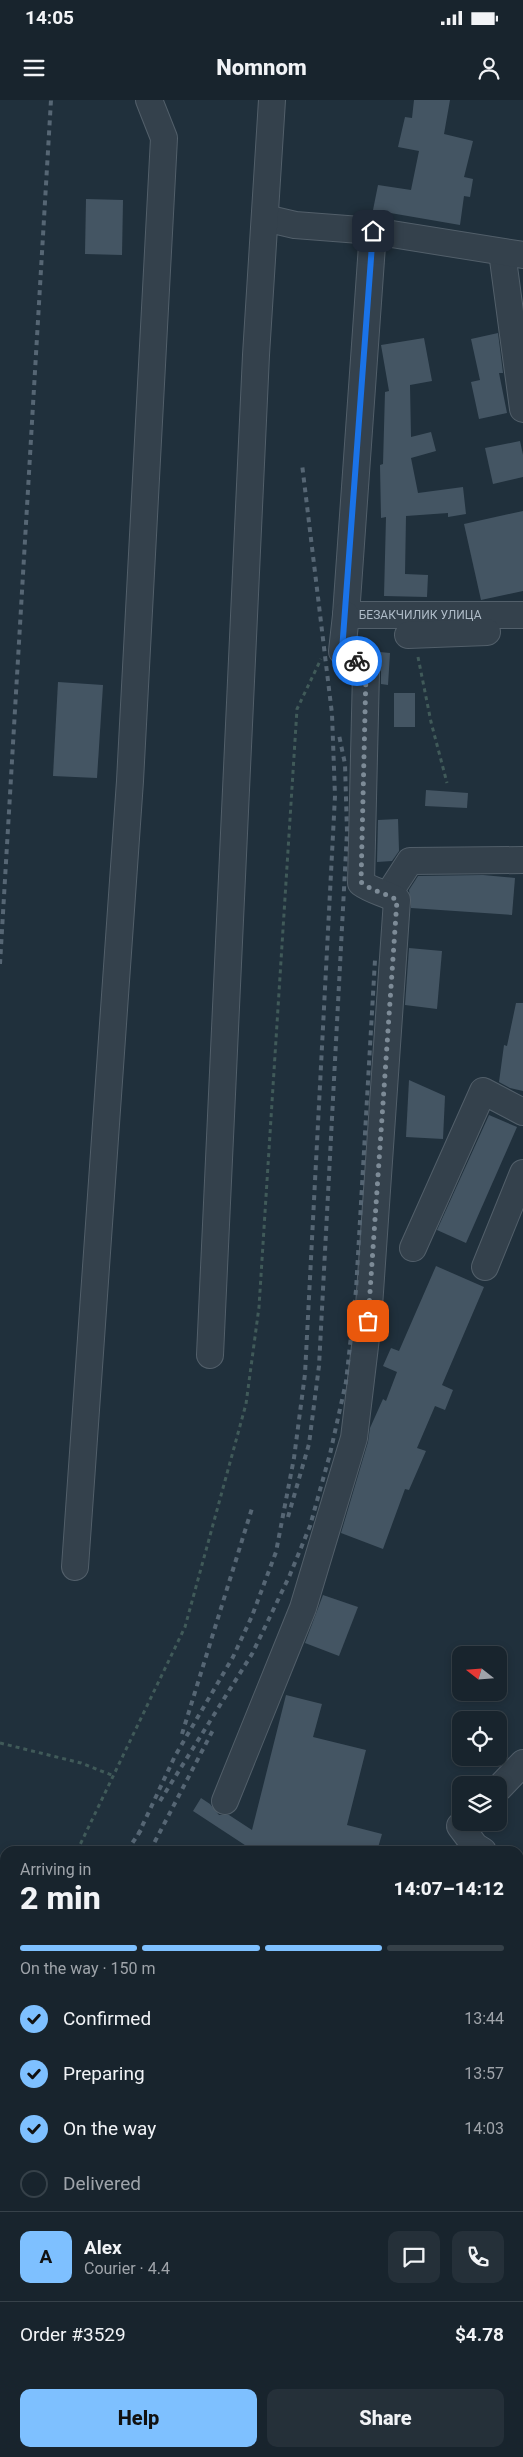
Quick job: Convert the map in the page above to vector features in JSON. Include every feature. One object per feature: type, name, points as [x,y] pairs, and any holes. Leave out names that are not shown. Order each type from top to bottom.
[{"type":"street","points":[[74,1567],[130,782],[164,148],[164,138],[148,100]]},
{"type":"street","points":[[210,1355],[256,355],[272,100]]},
{"type":"street","points":[[265,218],[296,225],[373,231],[512,253],[523,408]]},
{"type":"street","name":"БЕЗАКЧИЛИК УЛИЦА","points":[[373,231],[346,615],[523,615]]},
{"type":"street","points":[[225,1801],[303,1608],[354,1438],[368,1321],[397,900],[369,889],[361,882],[366,672],[354,658],[342,651],[346,615]]},
{"type":"street","points":[[408,635],[491,631],[523,632]]},
{"type":"street","points":[[388,895],[410,861],[523,860]]},
{"type":"street","points":[[413,1248],[483,1091],[523,1112]]},
{"type":"street","points":[[485,1267],[523,1173]]},
{"type":"street","points":[[507,1780],[523,1763]]},
{"type":"path","points":[[408,635],[419,659],[431,722],[448,783]]},
{"type":"path","points":[[79,1846],[185,1627],[246,1404],[260,1307],[298,709],[324,653]]},
{"type":"path","points":[[0,1743],[74,1761],[114,1776]]},
{"type":"building","points":[[414,100],[450,100],[444,134],[473,141],[464,177],[473,179],[470,197],[464,196],[460,225],[373,210],[378,185],[411,190],[419,151],[398,147],[405,117],[412,118]]},
{"type":"building","points":[[86,199],[123,200],[122,255],[85,254]]},
{"type":"building","points":[[498,333],[503,373],[499,373],[507,413],[479,419],[471,382],[480,380],[471,339]]},
{"type":"building","points":[[424,338],[432,381],[410,385],[411,437],[431,432],[436,451],[411,458],[418,493],[463,487],[466,514],[448,517],[448,513],[406,516],[405,574],[428,575],[427,597],[384,596],[386,517],[381,518],[380,465],[383,464],[385,392],[389,391],[381,345]]},
{"type":"building","points":[[520,441],[523,455],[523,477],[493,484],[485,448]]},
{"type":"building","points":[[523,511],[523,591],[481,600],[464,524]]},
{"type":"building","points":[[369,651],[390,653],[388,685],[381,684],[381,672]]},
{"type":"building","points":[[58,682],[103,685],[97,778],[53,776]]},
{"type":"building","points":[[394,693],[415,693],[415,727],[394,727]]},
{"type":"building","points":[[426,790],[468,793],[467,808],[425,806]]},
{"type":"building","points":[[398,819],[399,851],[392,861],[377,862],[378,820]]},
{"type":"building","points":[[483,875],[515,878],[512,915],[411,908],[409,890],[418,876]]},
{"type":"building","points":[[409,948],[442,951],[437,1009],[405,1005]]},
{"type":"building","points":[[516,1003],[523,1003],[523,1091],[510,1088],[499,1082],[504,1045],[507,1046]]},
{"type":"building","points":[[409,1080],[445,1096],[443,1139],[406,1137]]},
{"type":"building","points":[[489,1115],[517,1127],[466,1243],[437,1230]]},
{"type":"building","points":[[436,1266],[484,1287],[442,1385],[453,1390],[445,1410],[435,1406],[417,1448],[426,1451],[409,1490],[405,1489],[383,1549],[341,1533],[368,1442],[370,1428],[383,1399],[386,1401],[397,1372],[383,1366],[391,1348],[399,1351]]},
{"type":"building","points":[[323,1595],[358,1607],[339,1656],[305,1643]]},
{"type":"building","points":[[286,1695],[322,1704],[313,1737],[366,1750],[347,1825],[382,1834],[378,1846],[246,1846],[193,1811],[201,1798],[210,1804],[219,1815],[229,1815],[252,1830]]},
{"type":"railway","points":[[0,964],[51,100]]},
{"type":"railway","points":[[138,1835],[175,1756],[233,1657],[252,1616],[276,1552],[294,1458],[305,1374],[335,796],[332,714],[302,464]]},
{"type":"railway","points":[[288,1517],[309,1444],[319,1366],[347,832],[345,764],[339,735]]},
{"type":"railway","points":[[160,1801],[252,1654],[289,1577],[310,1526],[330,1454],[346,1382],[356,1290],[375,960]]},
{"type":"railway","points":[[182,1734],[253,1505]]},
{"type":"railway","points":[[153,1846],[213,1730]]},
{"type":"railway","points":[[130,1846],[141,1830]]},
{"type":"way so far","points":[[357,661],[366,672],[362,774],[361,882],[369,889],[397,900],[368,1321]]},
{"type":"route","points":[[357,661],[342,651],[373,231]]}]
